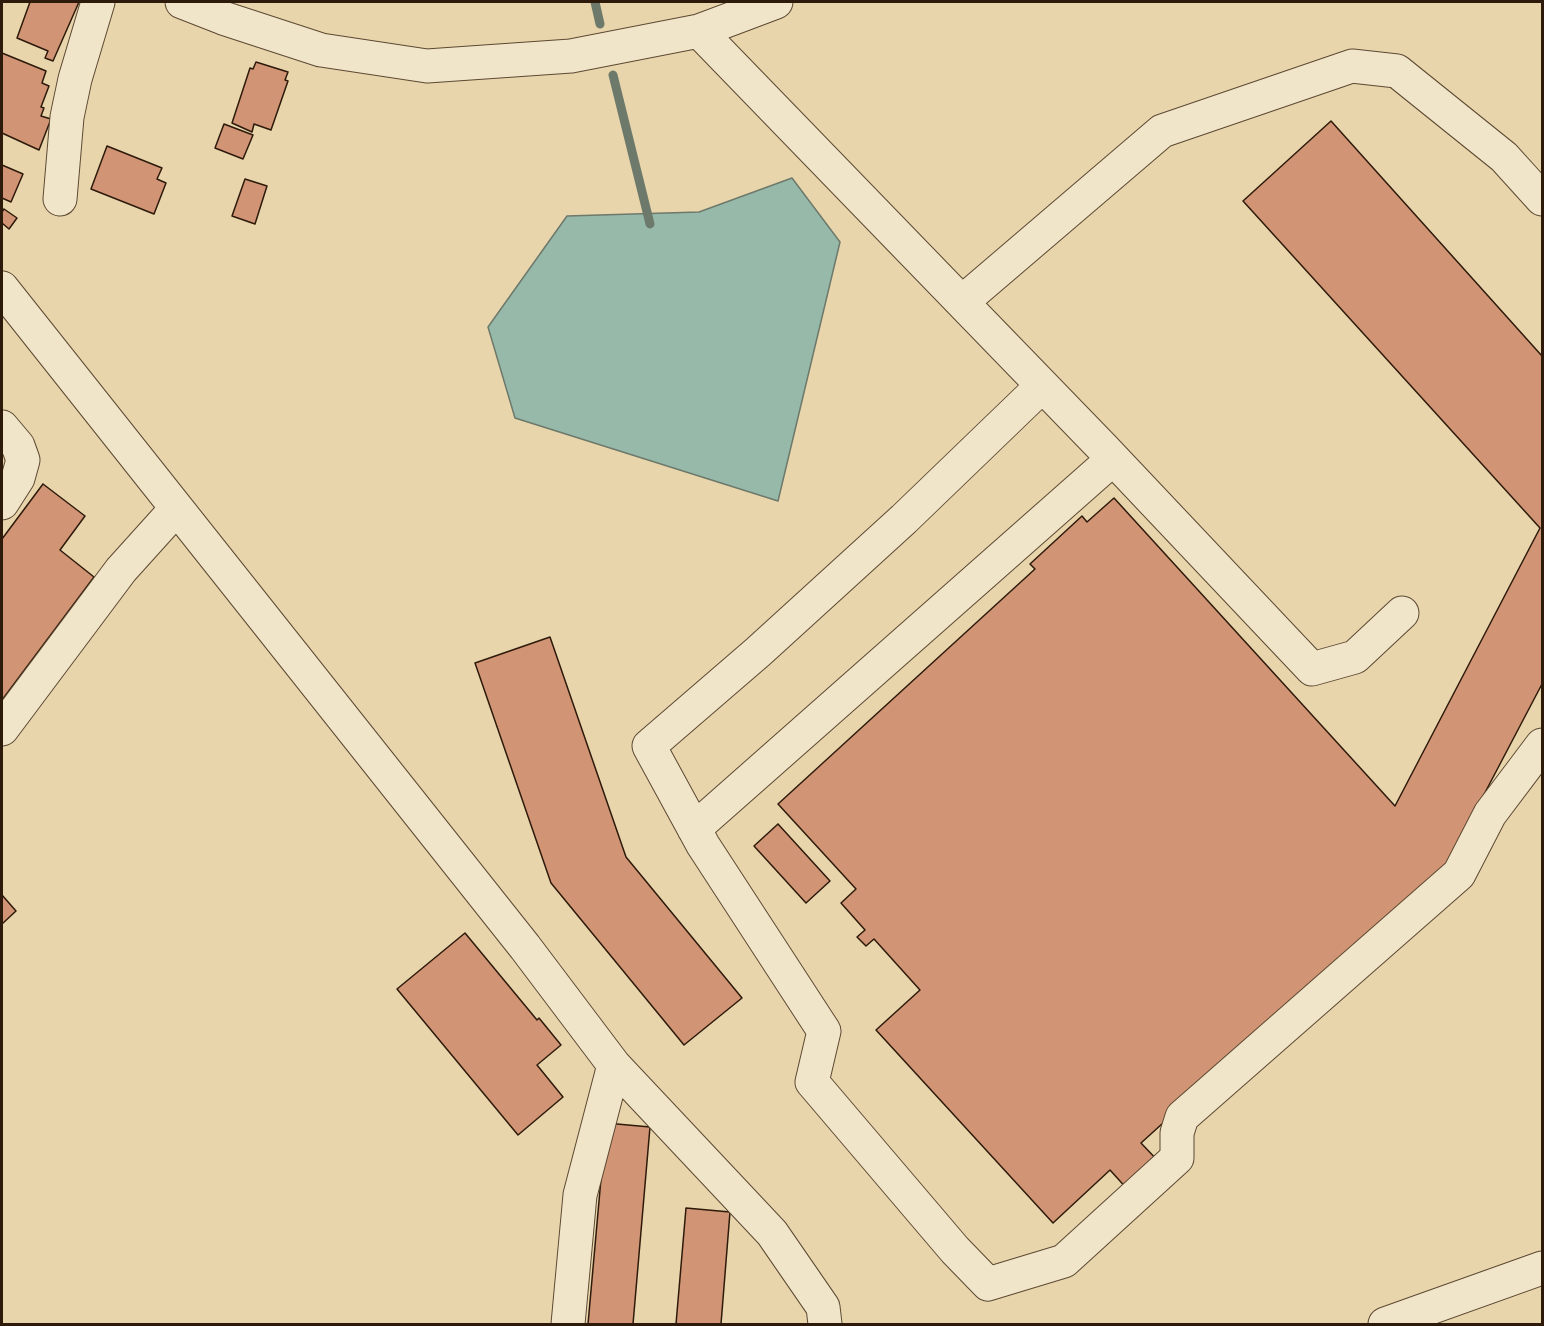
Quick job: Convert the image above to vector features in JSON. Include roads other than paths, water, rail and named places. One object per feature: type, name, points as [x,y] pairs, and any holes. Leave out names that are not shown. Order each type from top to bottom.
[{"type":"street","points":[[60,199],[67,117],[75,79],[98,2]]},
{"type":"street","points":[[182,2],[321,50],[427,66],[570,56],[699,31],[776,2]]},
{"type":"street","points":[[699,31],[1113,459],[1312,669],[1355,657],[1402,613]]},
{"type":"street","points":[[962,302],[1162,131],[1352,66],[1397,71],[1504,157],[1542,199]]},
{"type":"street","points":[[2,288],[525,947],[614,1065],[772,1233],[823,1307],[825,1324]]},
{"type":"street","points":[[1042,386],[904,519],[758,652],[649,746],[694,829],[824,1031],[812,1082],[955,1250],[988,1284],[1064,1261],[1176,1158],[1177,1132],[1182,1118],[1459,874],[1490,814],[1542,745]]},
{"type":"street","points":[[2,427],[18,446],[23,460],[18,478],[2,503]]},
{"type":"street","points":[[694,829],[1113,459]]},
{"type":"street","points":[[2,729],[121,570],[176,509]]},
{"type":"street","points":[[568,1324],[580,1195],[614,1065]]},
{"type":"street","points":[[1385,1324],[1542,1268]]},
{"type":"waterway","points":[[595,2],[600,24]]},
{"type":"waterway","points":[[613,75],[650,224]]}]
